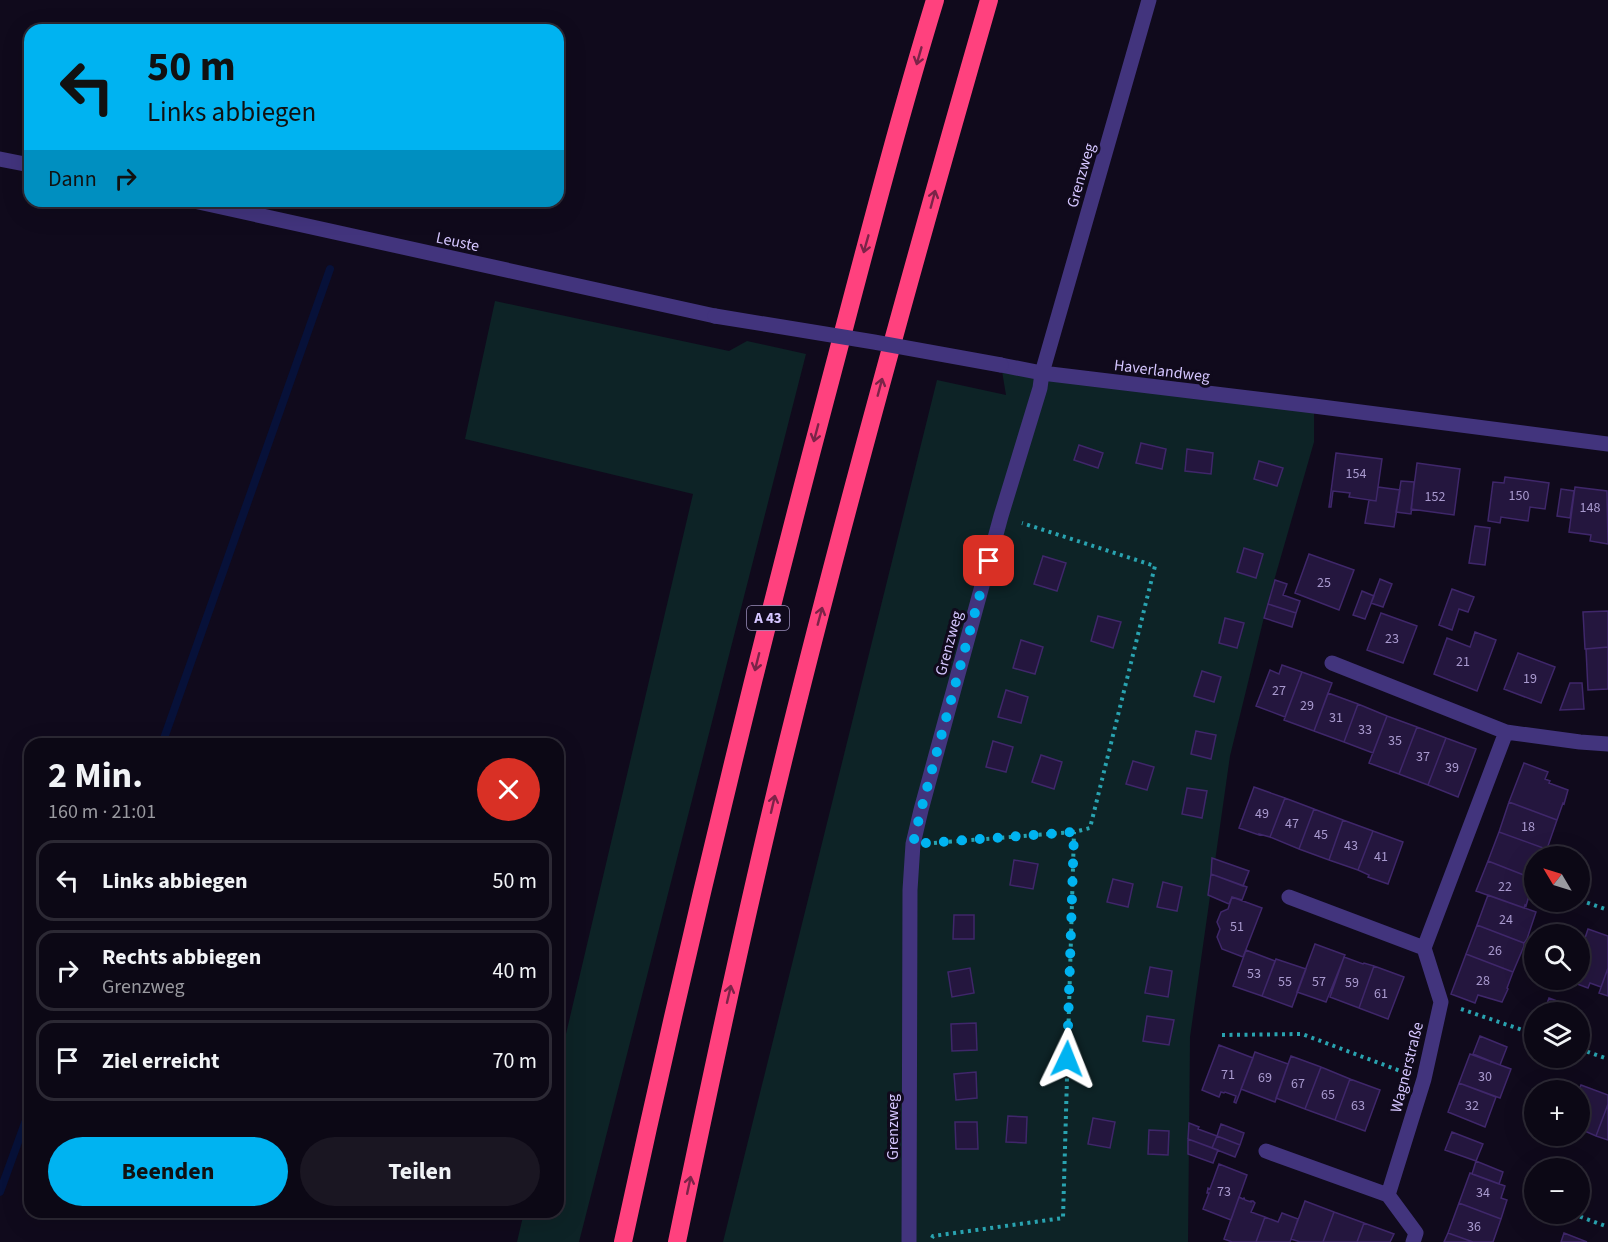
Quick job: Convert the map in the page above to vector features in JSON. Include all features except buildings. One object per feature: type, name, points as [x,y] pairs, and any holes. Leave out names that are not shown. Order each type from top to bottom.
[{"type":"highway","name":"A 43","points":[[623,1242],[712,846],[780,570],[859,269],[935,0]]},
{"type":"highway","points":[[677,1242],[721,1027],[790,734],[864,445],[990,0]]},
{"type":"street","name":"Grenzweg","points":[[909,1242],[910,890],[913,844],[1001,516],[1040,388],[1041,373],[1149,0]]},
{"type":"street","points":[[0,159],[24,164]]},
{"type":"street","name":"Leuste","points":[[221,207],[715,316]]},
{"type":"street","name":"Haverlandweg","points":[[715,316],[1041,373],[1608,444]]},
{"type":"street","points":[[1332,663],[1506,732],[1608,744]]},
{"type":"street","points":[[1289,897],[1424,948],[1506,732]]},
{"type":"street","name":"Wagnerstraße","points":[[1388,1196],[1424,1079],[1441,1002],[1424,948]]},
{"type":"street","points":[[1266,1151],[1388,1196],[1416,1233],[1413,1242]]},
{"type":"path","points":[[913,844],[1074,832],[1090,828],[1155,566],[1001,516]]},
{"type":"path","points":[[930,1242],[933,1236],[1063,1218],[1074,832]]},
{"type":"path","points":[[1590,904],[1608,910]]},
{"type":"path","points":[[1441,1002],[1524,1031]]},
{"type":"path","points":[[1222,1035],[1302,1034],[1424,1079]]},
{"type":"path","points":[[1590,1053],[1608,1059]]},
{"type":"path","points":[[1590,1220],[1608,1227]]},
{"type":"green space","points":[[495,301],[729,351],[747,341],[806,354],[579,1242],[517,1242],[523,1218],[564,1218],[564,1042],[693,494],[465,439]]},
{"type":"green space","points":[[1001,365],[1314,406],[1314,442],[1267,605],[1230,756],[1190,1037],[1188,1242],[723,1242],[937,380],[1006,395]]},
{"type":"waterway","points":[[164,738],[330,269]]},
{"type":"waterway","points":[[0,1192],[24,1126]]},
{"type":"route","points":[[989,561],[913,844],[1074,832],[1067,1059]]}]
